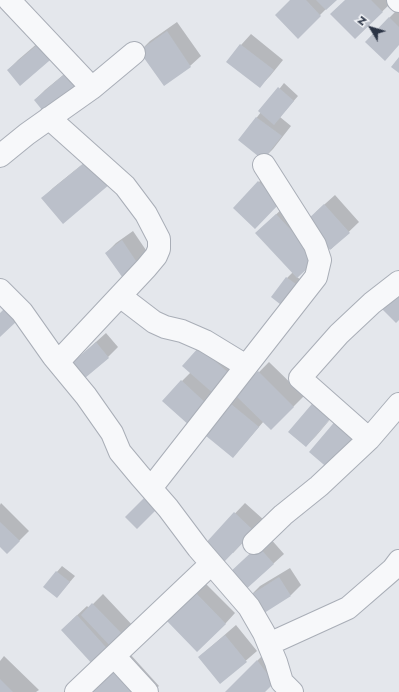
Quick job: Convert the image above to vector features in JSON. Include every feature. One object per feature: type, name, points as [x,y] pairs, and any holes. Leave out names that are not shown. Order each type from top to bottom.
[{"type":"street","points":[[9,0],[92,88]]},
{"type":"street","points":[[0,156],[27,134],[92,88],[134,53]]},
{"type":"street","points":[[49,118],[125,186],[146,214],[159,239],[159,248],[156,256],[58,362]]},
{"type":"street","points":[[151,488],[316,277],[320,260],[315,245],[264,165]]},
{"type":"street","points":[[368,439],[300,378],[339,334],[372,303],[399,282]]},
{"type":"street","points":[[0,290],[22,312],[58,362],[86,396],[112,433],[120,452],[168,508],[198,548],[248,607],[269,644],[282,682],[292,692]]},
{"type":"street","points":[[120,296],[154,322],[165,327],[182,331],[205,342],[246,366]]},
{"type":"street","points":[[254,543],[283,515],[319,486],[368,439],[395,416]]},
{"type":"street","points":[[269,644],[348,608],[393,569],[399,561]]},
{"type":"street","points":[[76,692],[211,564]]},
{"type":"street","points":[[114,656],[147,692]]},
{"type":"building","points":[[290,0],[306,0],[321,16],[298,39],[275,15]]},
{"type":"building","points":[[316,0],[337,0],[326,10]]},
{"type":"building","points":[[345,0],[371,0],[383,12],[355,39],[330,14]]},
{"type":"building","points":[[389,17],[399,27],[399,45],[385,61],[365,42]]},
{"type":"building","points":[[167,31],[191,67],[164,86],[139,51]]},
{"type":"building","points":[[43,40],[56,55],[20,86],[7,70]]},
{"type":"building","points":[[240,44],[274,70],[260,88],[226,62]]},
{"type":"building","points":[[399,57],[399,73],[391,67]]},
{"type":"building","points":[[68,71],[82,87],[47,116],[34,100]]},
{"type":"building","points":[[278,87],[294,101],[274,125],[258,111]]},
{"type":"building","points":[[256,117],[282,136],[263,160],[238,140]]},
{"type":"building","points":[[89,159],[110,184],[63,224],[41,198]]},
{"type":"building","points":[[258,181],[280,203],[255,229],[233,208]]},
{"type":"building","points":[[324,204],[350,233],[330,250],[305,222]]},
{"type":"building","points":[[276,214],[318,259],[297,278],[255,233]]},
{"type":"building","points":[[122,240],[142,270],[125,281],[105,253]]},
{"type":"building","points":[[286,277],[300,287],[285,308],[271,297]]},
{"type":"building","points":[[399,286],[399,320],[396,323],[380,307]]},
{"type":"building","points":[[5,308],[17,321],[0,337],[0,313]]},
{"type":"building","points":[[96,342],[109,358],[79,383],[66,368]]},
{"type":"building","points":[[199,347],[231,375],[214,394],[182,366]]},
{"type":"building","points":[[258,371],[294,407],[271,430],[235,395]]},
{"type":"building","points":[[181,380],[209,406],[190,426],[162,401]]},
{"type":"building","points":[[317,398],[335,413],[306,447],[288,432]]},
{"type":"building","points":[[225,399],[259,427],[233,458],[200,431]]},
{"type":"building","points":[[337,419],[358,437],[330,470],[309,452]]},
{"type":"building","points":[[148,494],[160,506],[137,529],[125,517]]},
{"type":"building","points":[[234,512],[254,531],[222,564],[203,546]]},
{"type":"building","points":[[0,522],[20,541],[7,554],[0,547]]},
{"type":"building","points":[[258,546],[274,564],[244,591],[228,574]]},
{"type":"building","points":[[56,571],[70,582],[57,598],[43,587]]},
{"type":"building","points":[[279,577],[291,596],[261,615],[249,596]]},
{"type":"building","points":[[192,589],[226,624],[197,652],[165,619]]},
{"type":"building","points":[[92,603],[126,638],[114,650],[81,615]]},
{"type":"building","points":[[77,615],[111,653],[95,667],[61,630]]},
{"type":"building","points":[[225,635],[247,662],[220,684],[198,657]]},
{"type":"building","points":[[257,660],[274,683],[265,692],[225,692]]},
{"type":"building","points":[[119,663],[145,692],[87,692]]},
{"type":"building","points":[[0,679],[13,692],[0,692]]}]
